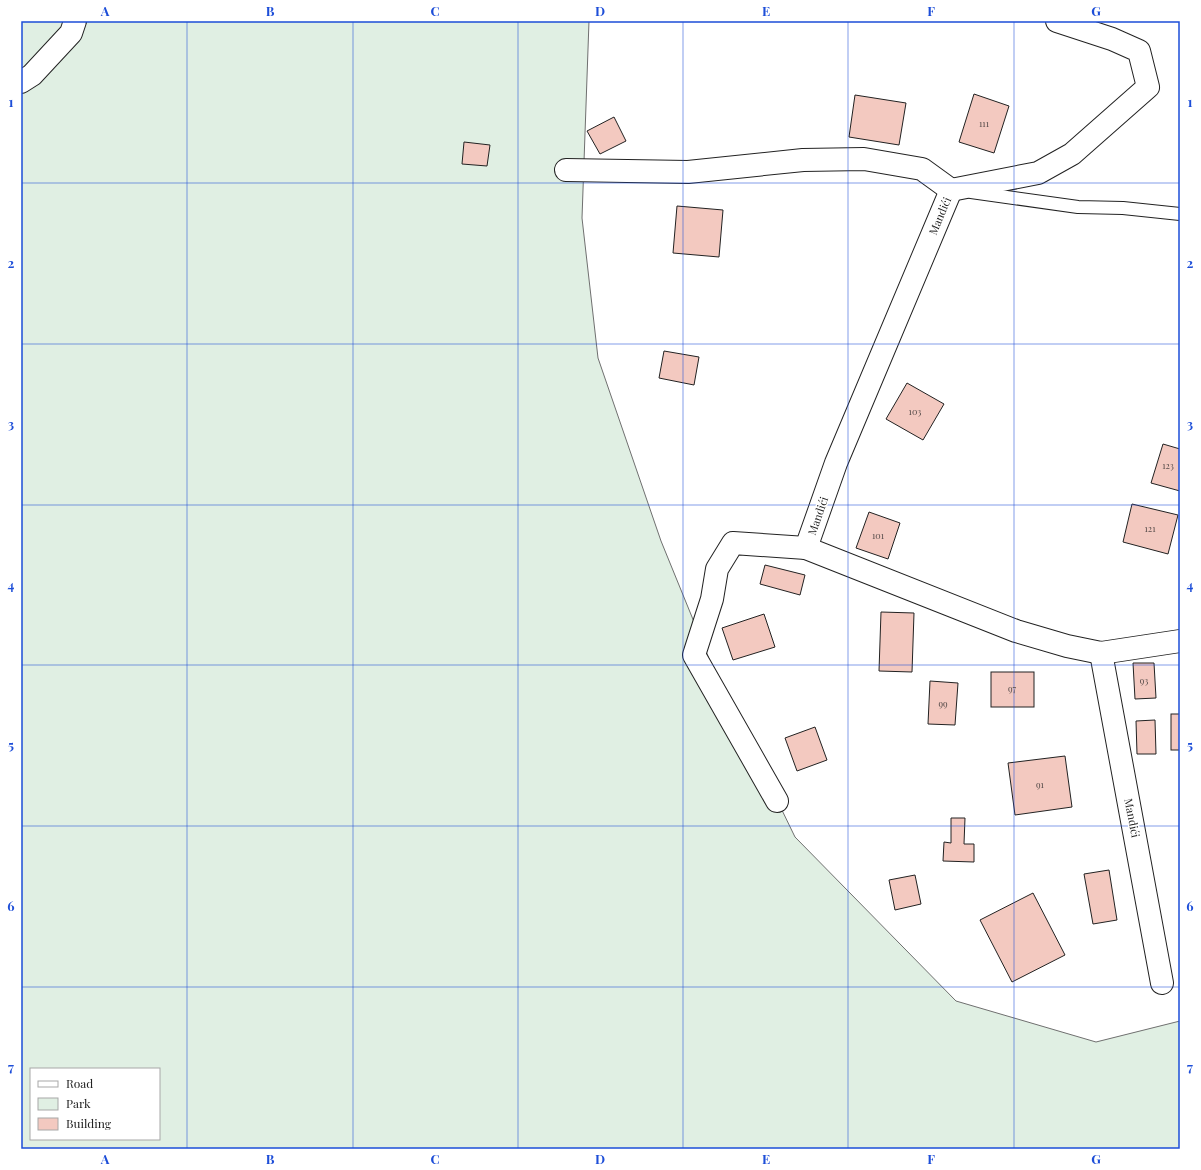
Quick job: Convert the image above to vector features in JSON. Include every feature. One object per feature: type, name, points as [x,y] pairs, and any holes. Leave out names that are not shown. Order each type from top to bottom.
[{"type":"street","points":[[21,82],[32,75],[71,33],[74,21]]},
{"type":"street","name":"Mandići","points":[[806,548],[836,463],[951,190],[1038,173],[1072,154],[1148,87],[1139,51],[1112,39],[1057,21]]},
{"type":"street","points":[[566,170],[688,172],[803,160],[864,159],[922,169],[951,190]]},
{"type":"street","name":"Mandići","points":[[777,801],[694,656],[712,599],[717,569],[734,542],[806,548],[1016,631],[1067,646],[1101,653],[1180,641]]},
{"type":"street","name":"Mandići","points":[[1101,653],[1162,983]]},
{"type":"lane","points":[[951,190],[1078,207],[1122,208],[1180,214]]},
{"type":"green space","points":[[21,21],[589,21],[582,218],[598,358],[661,541],[712,666],[795,837],[956,1001],[1096,1042],[1180,1021],[1180,1149],[21,1149]]},
{"type":"building","points":[[974,94],[1009,106],[994,153],[959,142]]},
{"type":"building","points":[[855,95],[906,103],[899,145],[849,137]]},
{"type":"building","points":[[614,117],[626,141],[600,154],[587,131]]},
{"type":"building","points":[[464,142],[490,145],[487,166],[462,164]]},
{"type":"building","points":[[677,206],[723,210],[719,257],[673,253]]},
{"type":"building","points":[[664,351],[699,357],[694,385],[659,378]]},
{"type":"building","points":[[907,383],[944,404],[923,440],[886,419]]},
{"type":"building","points":[[1163,444],[1180,449],[1180,491],[1151,483]]},
{"type":"building","points":[[1132,504],[1178,515],[1168,554],[1123,542]]},
{"type":"building","points":[[869,512],[900,523],[888,559],[856,548]]},
{"type":"building","points":[[765,565],[805,575],[800,595],[760,584]]},
{"type":"building","points":[[881,612],[914,613],[912,672],[879,671]]},
{"type":"building","points":[[764,614],[775,647],[733,660],[722,628]]},
{"type":"building","points":[[1133,663],[1154,663],[1156,698],[1135,699]]},
{"type":"building","points":[[991,672],[1034,672],[1034,707],[991,707]]},
{"type":"building","points":[[930,681],[958,683],[955,725],[928,724]]},
{"type":"building","points":[[1171,714],[1180,714],[1180,750],[1171,750]]},
{"type":"building","points":[[1155,720],[1156,754],[1137,754],[1136,721]]},
{"type":"building","points":[[815,727],[827,760],[797,771],[785,738]]},
{"type":"building","points":[[1065,756],[1072,807],[1015,815],[1008,763]]},
{"type":"building","points":[[951,818],[965,818],[964,844],[974,844],[974,862],[943,861],[944,842],[951,843]]},
{"type":"building","points":[[1109,870],[1117,920],[1093,924],[1084,874]]},
{"type":"building","points":[[915,875],[921,904],[895,910],[889,880]]},
{"type":"building","points":[[1033,893],[1065,955],[1012,982],[980,920]]}]
